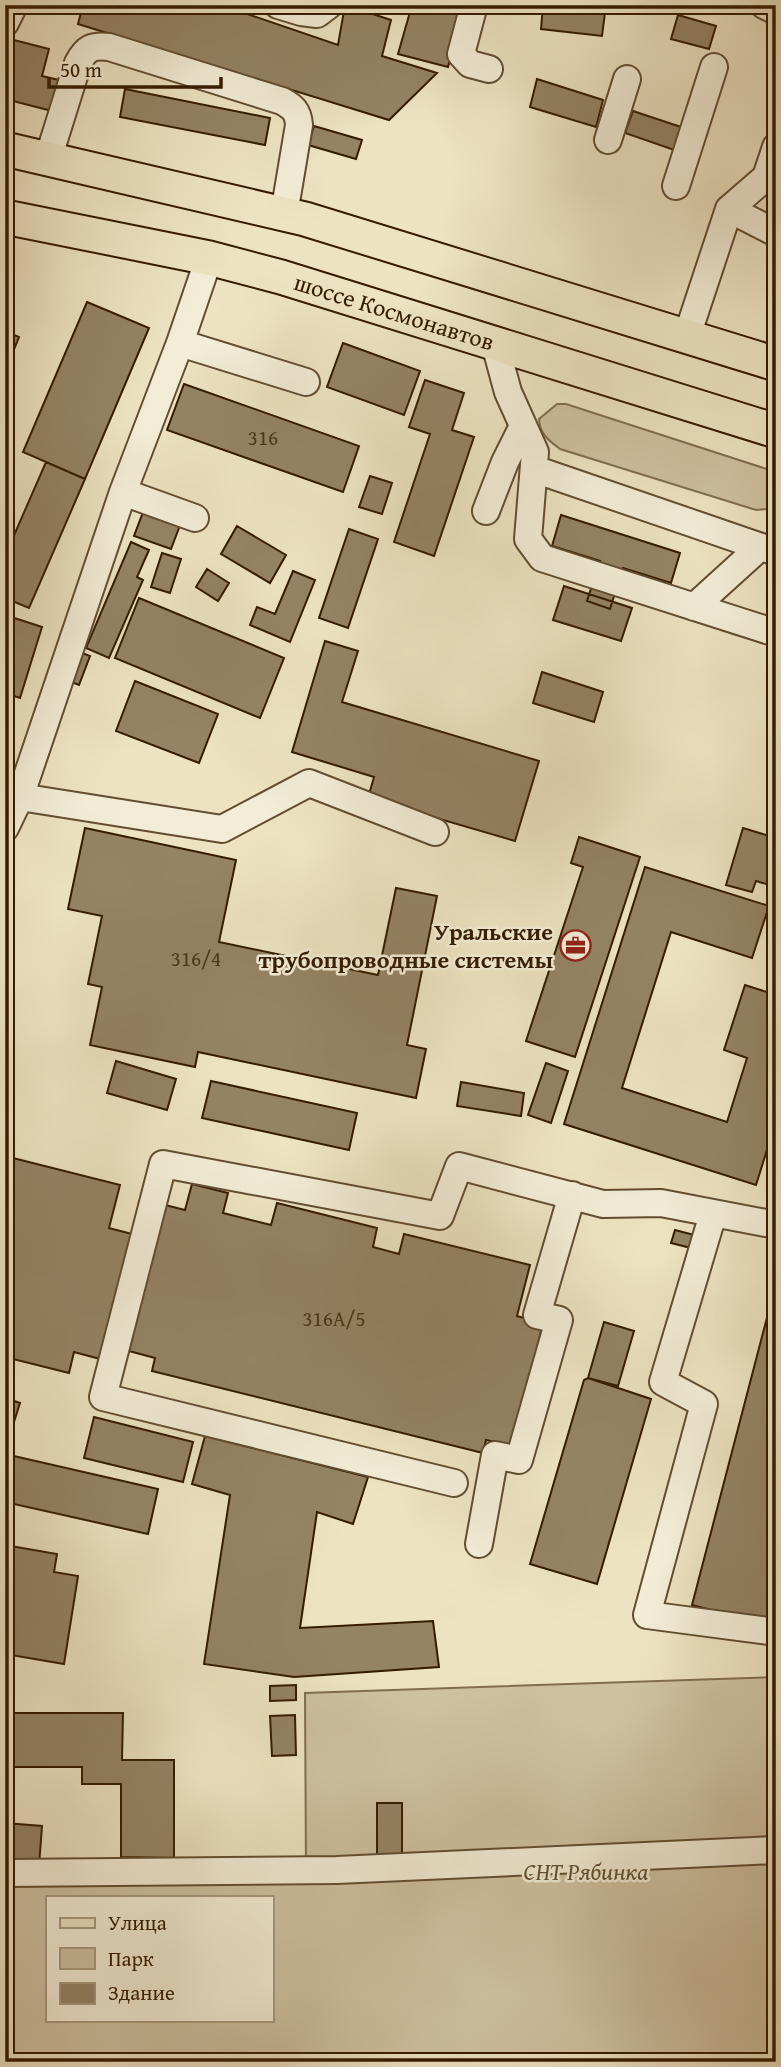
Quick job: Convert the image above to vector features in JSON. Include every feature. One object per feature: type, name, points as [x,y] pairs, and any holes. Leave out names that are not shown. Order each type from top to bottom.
[{"type":"main road","points":[[5,149],[284,214],[776,364]]},
{"type":"main road","name":"шоссе Космонавтов","points":[[5,217],[209,258],[281,277],[776,431]]},
{"type":"street","points":[[5,23],[14,5]]},
{"type":"street","points":[[278,5],[317,14],[329,5]]},
{"type":"street","points":[[474,5],[461,54],[470,64],[489,69]]},
{"type":"street","points":[[764,5],[776,11]]},
{"type":"street","points":[[48,159],[78,63],[84,52],[93,45],[109,47],[282,101],[293,107],[298,114],[299,125],[284,214]]},
{"type":"street","points":[[676,186],[714,67]]},
{"type":"street","points":[[608,140],[627,79]]},
{"type":"street","points":[[687,336],[729,209],[766,177],[776,147]]},
{"type":"street","points":[[729,209],[776,233]]},
{"type":"street","points":[[5,828],[20,797],[123,492],[180,343],[209,258]]},
{"type":"street","points":[[180,343],[306,382]]},
{"type":"street","points":[[495,344],[508,392],[535,452],[528,539],[542,558],[776,634]]},
{"type":"street","points":[[486,510],[523,426]]},
{"type":"street","points":[[534,469],[768,549]]},
{"type":"street","points":[[123,492],[195,518]]},
{"type":"street","points":[[694,607],[768,549]]},
{"type":"street","points":[[20,797],[222,829],[309,783],[435,832]]},
{"type":"street","points":[[454,1483],[103,1396],[163,1164],[440,1216],[459,1166],[603,1204],[662,1203],[776,1225]]},
{"type":"street","points":[[479,1544],[495,1455],[519,1460],[559,1320],[537,1315],[572,1195]]},
{"type":"street","points":[[713,1214],[663,1382],[704,1404],[647,1615],[776,1632]]},
{"type":"street","points":[[5,1873],[337,1870],[776,1850]]},
{"type":"green space","points":[[557,404],[566,404],[776,472],[776,508],[756,510],[560,449],[545,436],[539,419]]},
{"type":"green space","name":"СНТ Рябинка","points":[[776,1677],[776,2062],[5,2062],[5,1874],[306,1870],[305,1693]]},
{"type":"building","points":[[83,5],[221,5],[338,45],[345,5],[391,20],[382,56],[437,73],[389,120],[78,24]]},
{"type":"building","points":[[412,5],[443,5],[463,11],[448,67],[398,54]]},
{"type":"building","points":[[543,5],[606,5],[602,36],[541,29]]},
{"type":"building","points":[[678,15],[716,26],[709,49],[671,39]]},
{"type":"building","points":[[6,38],[49,49],[42,76],[59,80],[52,111],[5,99]]},
{"type":"building","points":[[537,79],[603,100],[596,127],[530,107]]},
{"type":"building","points":[[125,89],[270,118],[265,145],[120,117]]},
{"type":"building","points":[[633,111],[684,128],[677,151],[625,133]]},
{"type":"building","points":[[314,126],[362,140],[356,159],[308,145]]},
{"type":"building","points":[[87,302],[149,328],[85,479],[23,452]]},
{"type":"building","points":[[5,331],[19,337],[5,372]]},
{"type":"building","points":[[343,343],[420,371],[404,415],[327,387]]},
{"type":"building","points":[[425,380],[464,393],[452,430],[474,437],[434,556],[394,542],[430,434],[409,427]]},
{"type":"building","points":[[184,384],[359,446],[343,492],[167,430]]},
{"type":"building","points":[[46,462],[85,479],[29,608],[5,598],[5,556]]},
{"type":"building","points":[[370,476],[392,483],[382,514],[359,507]]},
{"type":"building","points":[[145,507],[182,520],[171,549],[134,536]]},
{"type":"building","points":[[561,515],[680,553],[671,583],[623,568],[610,609],[587,601],[600,561],[552,546]]},
{"type":"building","points":[[237,526],[286,555],[270,583],[221,554]]},
{"type":"building","points":[[349,529],[378,539],[348,628],[319,618]]},
{"type":"building","points":[[131,542],[149,550],[137,577],[143,580],[109,658],[86,648]]},
{"type":"building","points":[[162,553],[181,559],[170,593],[151,587]]},
{"type":"building","points":[[207,569],[229,583],[218,601],[196,587]]},
{"type":"building","points":[[293,571],[315,580],[290,642],[250,625],[257,607],[275,614]]},
{"type":"building","points":[[564,586],[632,608],[621,641],[553,620]]},
{"type":"building","points":[[139,598],[284,658],[260,718],[115,658]]},
{"type":"building","points":[[5,615],[42,627],[20,698],[5,693]]},
{"type":"building","points":[[325,641],[358,651],[342,702],[539,761],[515,841],[368,798],[374,777],[292,752]]},
{"type":"building","points":[[77,651],[90,656],[79,685],[66,680]]},
{"type":"building","points":[[542,672],[603,692],[594,722],[533,703]]},
{"type":"building","points":[[135,681],[218,714],[199,763],[116,731]]},
{"type":"building","points":[[85,828],[236,860],[219,942],[378,975],[396,888],[437,896],[407,1045],[426,1049],[416,1098],[198,1052],[195,1067],[90,1045],[102,987],[88,984],[102,916],[68,909]]},
{"type":"building","points":[[743,828],[776,838],[776,887],[756,881],[752,892],[726,885]]},
{"type":"building","points":[[579,837],[640,857],[575,1057],[526,1041],[583,867],[571,863]]},
{"type":"building","points":[[645,867],[769,906],[752,958],[671,932],[622,1088],[727,1122],[747,1058],[724,1050],[745,985],[776,995],[776,1121],[756,1185],[564,1124]]},
{"type":"building","points":[[116,1061],[176,1079],[167,1110],[107,1093]]},
{"type":"building","points":[[546,1063],[568,1071],[551,1123],[528,1115]]},
{"type":"building","points":[[211,1081],[357,1113],[349,1150],[202,1118]]},
{"type":"building","points":[[461,1082],[524,1093],[521,1116],[457,1106]]},
{"type":"building","points":[[5,1156],[120,1185],[109,1228],[132,1234],[100,1359],[74,1352],[69,1373],[5,1357]]},
{"type":"building","points":[[192,1184],[228,1193],[223,1213],[271,1225],[277,1203],[377,1228],[373,1247],[399,1254],[404,1234],[530,1265],[517,1316],[543,1323],[513,1446],[486,1440],[483,1453],[152,1371],[155,1358],[129,1351],[165,1205],[185,1210]]},
{"type":"building","points":[[773,1192],[776,1193],[776,1214],[769,1213]]},
{"type":"building","points":[[675,1230],[698,1236],[695,1249],[671,1243]]},
{"type":"building","points":[[776,1283],[776,1627],[692,1605]]},
{"type":"building","points":[[604,1322],[634,1331],[618,1386],[588,1378]]},
{"type":"building","points":[[588,1378],[651,1399],[597,1584],[530,1564],[584,1380]]},
{"type":"building","points":[[5,1398],[20,1403],[8,1441],[5,1440]]},
{"type":"building","points":[[94,1417],[193,1442],[183,1482],[84,1458]]},
{"type":"building","points":[[205,1436],[368,1477],[353,1524],[317,1512],[300,1628],[433,1621],[439,1667],[294,1677],[204,1664],[230,1495],[192,1484]]},
{"type":"building","points":[[5,1454],[158,1489],[148,1534],[5,1502]]},
{"type":"building","points":[[5,1545],[57,1554],[54,1572],[78,1576],[64,1664],[5,1654]]},
{"type":"building","points":[[296,1685],[296,1700],[270,1701],[270,1686]]},
{"type":"building","points":[[5,1713],[123,1713],[122,1760],[174,1760],[174,1858],[121,1857],[121,1784],[82,1784],[82,1767],[5,1767]]},
{"type":"building","points":[[295,1715],[296,1755],[272,1756],[270,1716]]},
{"type":"building","points":[[377,1803],[402,1803],[402,1862],[377,1862]]},
{"type":"building","points":[[5,1823],[42,1826],[39,1866],[5,1864]]},
{"type":"place","name":"Уральские трубопроводные системы","points":[[576,946]]}]
